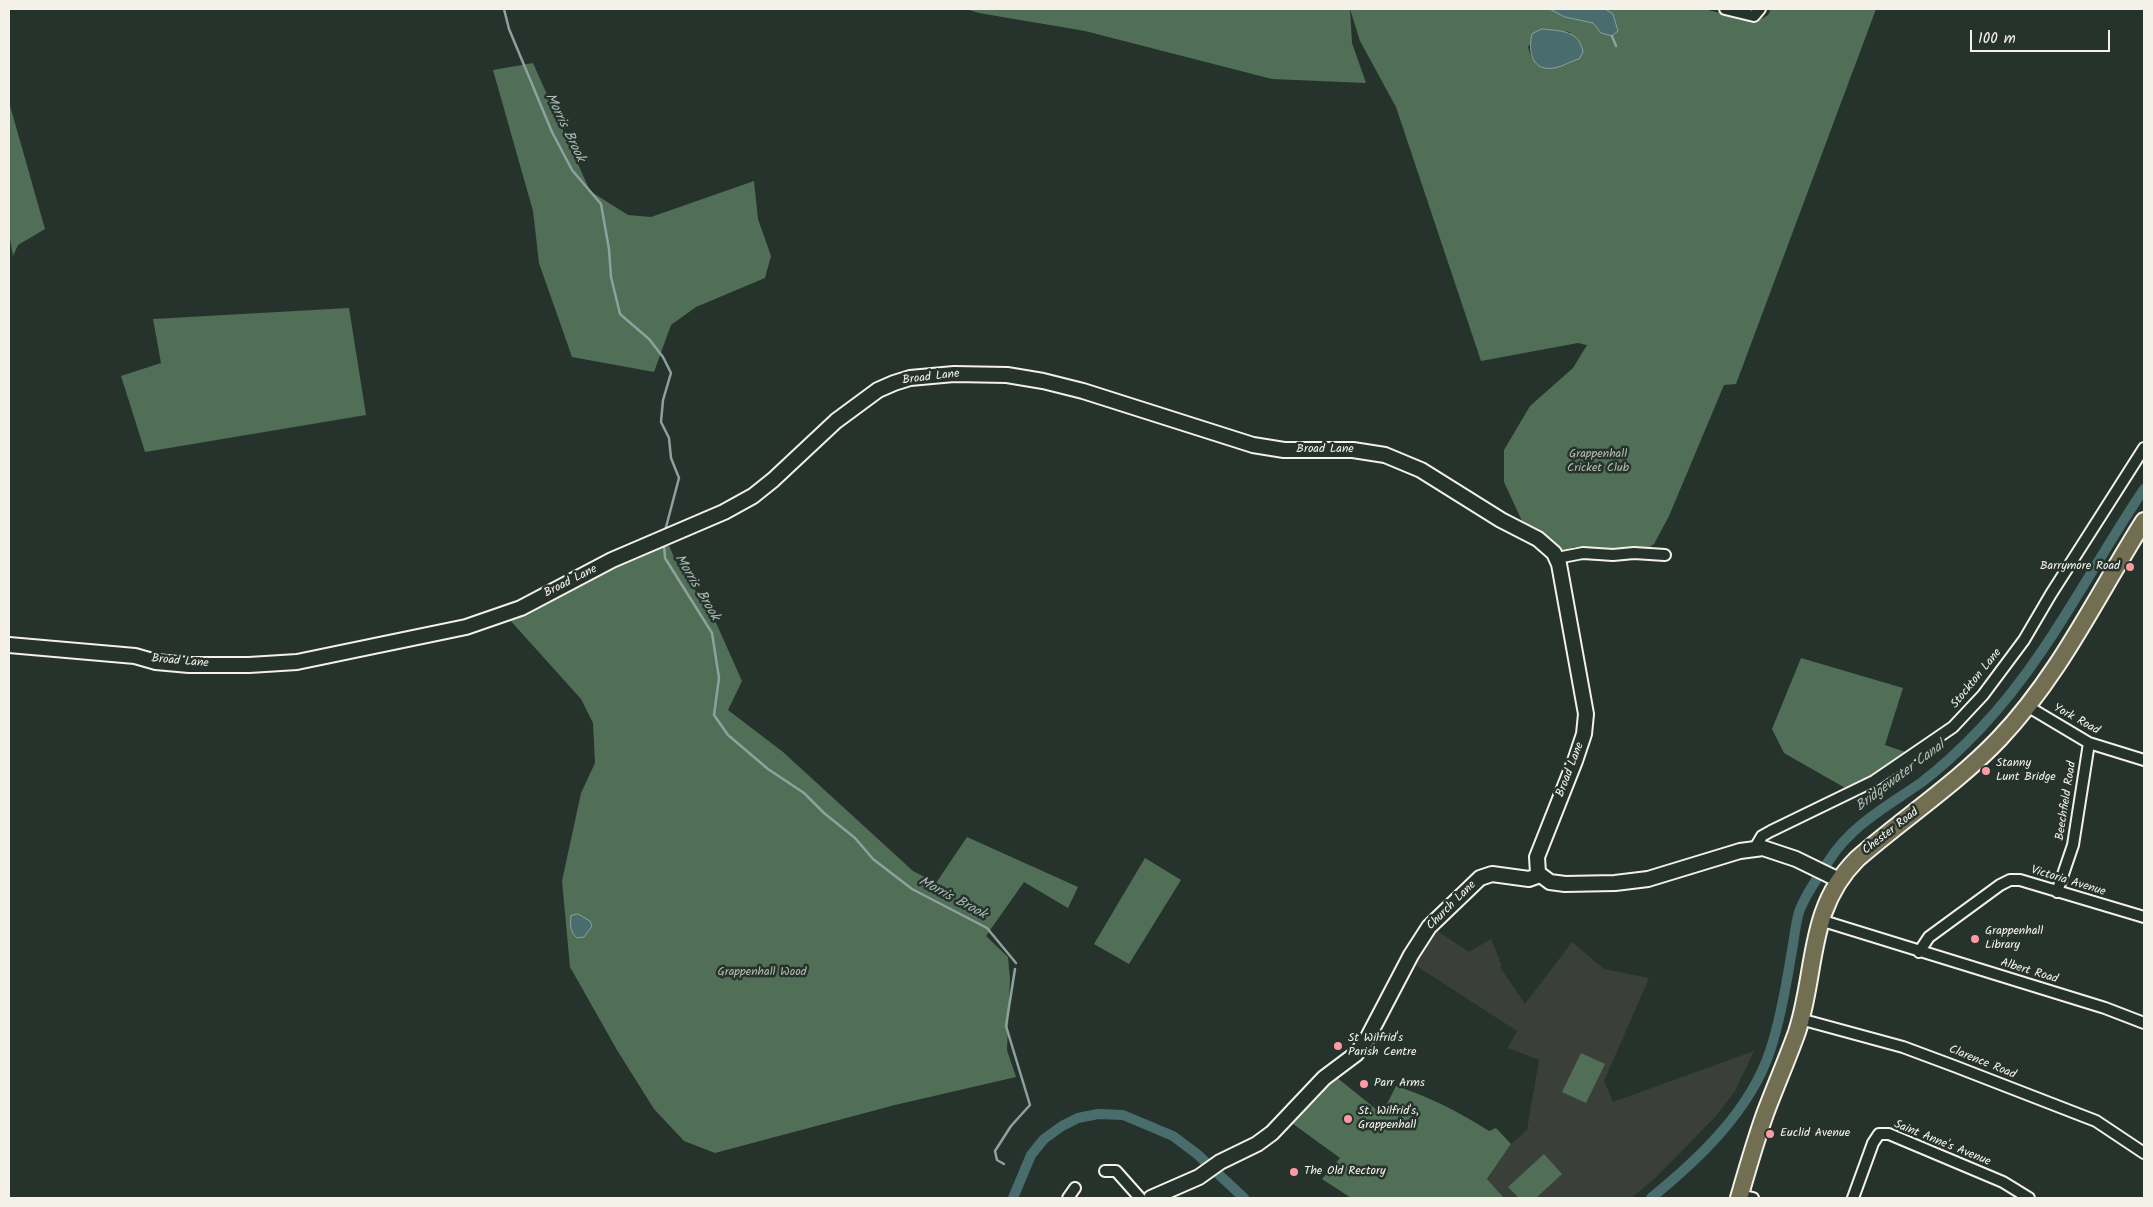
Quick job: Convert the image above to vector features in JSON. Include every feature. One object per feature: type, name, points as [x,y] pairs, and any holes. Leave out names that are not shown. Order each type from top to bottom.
[{"type":"main road","name":"Chester Road","points":[[1744,1197],[1765,1114],[1800,1019],[1820,920],[1833,877],[1923,807],[1976,762],[2004,734],[2027,706],[2073,642],[2144,522]]},
{"type":"street","points":[[1725,9],[1754,16],[1760,9]]},
{"type":"street","name":"Broad Lane","points":[[9,645],[135,656],[156,662],[189,666],[297,662],[427,637],[486,621],[521,608],[652,542],[724,512],[753,496],[836,422],[878,390],[894,382],[926,376],[981,374],[1025,377],[1083,391],[1252,445],[1284,450],[1358,450],[1391,457],[1421,470],[1501,520],[1538,539],[1550,549],[1557,558],[1584,698],[1586,722],[1575,761],[1537,857],[1536,866],[1540,875]]},
{"type":"street","name":"Stockton Lane","points":[[1755,848],[1762,836],[1771,830],[1874,781],[1953,727],[1983,695],[2024,640],[2144,448]]},
{"type":"street","points":[[1557,558],[1584,552],[1613,556],[1634,553],[1665,555]]},
{"type":"street","name":"York Road","points":[[2027,706],[2089,743],[2144,760]]},
{"type":"street","name":"Beechfield Road","points":[[2057,892],[2073,845],[2089,743]]},
{"type":"street","name":"Church Lane","points":[[1158,1196],[1199,1178],[1220,1162],[1264,1139],[1324,1078],[1356,1054],[1366,1041],[1411,955],[1429,927],[1480,878],[1492,874],[1529,879],[1540,875],[1550,882],[1565,884],[1629,882],[1648,879],[1755,848],[1778,852],[1833,877]]},
{"type":"street","name":"Victoria Avenue","points":[[1919,952],[1929,937],[2000,885],[2010,880],[2020,880],[2144,917]]},
{"type":"street","name":"Albert Road","points":[[1820,920],[2105,1008],[2144,1023]]},
{"type":"street","name":"Clarence Road","points":[[1800,1019],[1927,1055],[2096,1121],[2144,1153]]},
{"type":"street","name":"Saint Anne's Avenue","points":[[1853,1198],[1873,1143],[1879,1134],[1889,1134],[2003,1182],[2029,1198]]},
{"type":"street","points":[[1105,1171],[1116,1171],[1140,1198]]},
{"type":"street","points":[[1068,1198],[1075,1188]]},
{"type":"shaded area","points":[[1433,928],[1469,952],[1491,939],[1502,966],[1500,967],[1525,1004],[1572,942],[1604,969],[1649,978],[1604,1081],[1613,1102],[1754,1051],[1735,1091],[1716,1116],[1653,1180],[1631,1198],[1504,1198],[1487,1180],[1511,1144],[1527,1130],[1539,1060],[1508,1048],[1517,1031],[1412,963]]},
{"type":"green space","points":[[966,9],[1350,9],[1352,43],[1366,83],[1272,79],[1085,31],[979,13]]},
{"type":"green space","name":"Grappenhall Cricket Club","points":[[1350,9],[1550,9],[1566,17],[1593,23],[1601,33],[1612,36],[1618,31],[1613,14],[1605,9],[1704,9],[1756,22],[1768,15],[1771,9],[1876,9],[1736,384],[1724,385],[1669,516],[1654,544],[1647,549],[1574,547],[1561,552],[1547,538],[1522,521],[1504,482],[1504,450],[1530,406],[1573,368],[1587,345],[1578,343],[1481,361],[1396,107],[1360,41]],"holes":[[[1542,29],[1570,32],[1579,59],[1548,67],[1536,63],[1528,47]]]},
{"type":"green space","points":[[533,63],[590,191],[628,215],[651,217],[754,181],[758,219],[771,256],[765,278],[696,307],[671,325],[654,372],[572,357],[539,263],[533,211],[493,70]]},
{"type":"green space","points":[[9,102],[45,229],[18,245],[13,256],[9,233]]},
{"type":"green space","points":[[349,308],[366,415],[145,452],[121,376],[161,363],[153,319]]},
{"type":"green space","name":"Grappenhall Wood","points":[[667,541],[677,564],[713,616],[742,681],[728,710],[783,752],[913,871],[936,883],[967,837],[1078,887],[1068,908],[1024,882],[986,936],[1008,957],[1010,979],[1007,1050],[1016,1077],[895,1105],[715,1153],[684,1141],[654,1109],[617,1050],[570,967],[562,881],[581,793],[595,763],[593,723],[581,699],[509,619]]},
{"type":"green space","points":[[1801,658],[1903,688],[1885,745],[1908,753],[1910,756],[1847,789],[1784,753],[1772,729]]},
{"type":"green space","points":[[1145,858],[1181,880],[1129,964],[1094,944]]},
{"type":"green space","points":[[1581,1053],[1605,1064],[1586,1103],[1562,1092]]},
{"type":"green space","points":[[1335,1076],[1382,1114],[1396,1086],[1444,1106],[1489,1131],[1496,1128],[1511,1144],[1487,1179],[1504,1198],[1351,1198],[1322,1179],[1340,1158],[1289,1121]]},
{"type":"green space","points":[[1544,1154],[1562,1174],[1536,1198],[1519,1198],[1508,1187]]},
{"type":"water","points":[[1550,9],[1605,9],[1613,14],[1618,31],[1612,36],[1601,33],[1593,23],[1565,17]]},
{"type":"water","points":[[1542,29],[1562,31],[1578,39],[1583,52],[1579,59],[1554,68],[1540,67],[1533,59],[1531,53],[1531,40],[1532,34]]},
{"type":"water","points":[[578,914],[590,921],[592,926],[584,937],[577,938],[572,931],[571,916]]},
{"type":"waterway","name":"Morris Brook","points":[[504,9],[509,29],[552,132],[572,170],[601,204],[609,249],[611,277],[620,314],[649,339],[663,357],[671,373],[663,400],[661,422],[669,438],[671,458],[679,478],[665,531]]},
{"type":"waterway","points":[[1612,36],[1616,46]]},
{"type":"waterway","name":"Bridgewater Canal","points":[[1651,1198],[1704,1150],[1736,1114],[1750,1094],[1761,1073],[1774,1040],[1785,992],[1799,912],[1808,893],[1837,849],[1871,817],[1922,782],[1953,756],[2005,701],[2048,642],[2144,489]]},
{"type":"waterway","name":"Morris Brook","points":[[664,544],[665,558],[712,633],[719,678],[714,715],[728,735],[768,769],[804,793],[824,813],[855,838],[873,859],[912,889],[987,928],[1016,963]]},
{"type":"waterway","name":"Morris Brook","points":[[1004,1164],[997,1160],[995,1151],[1011,1126],[1030,1105],[1006,1026],[1015,969]]},
{"type":"waterway","name":"Bridgewater Canal","points":[[1013,1198],[1031,1155],[1044,1139],[1062,1126],[1078,1118],[1098,1114],[1123,1115],[1173,1136],[1197,1154],[1244,1198]]},
{"type":"place","name":"Barrymore Road","points":[[2130,567]]},
{"type":"place","name":"Stanny Lunt Bridge","points":[[1986,771]]},
{"type":"place","name":"Grappenhall Library","points":[[1975,939]]},
{"type":"place","name":"St Wilfrid's Parish Centre","points":[[1338,1046]]},
{"type":"place","name":"Parr Arms","points":[[1364,1084]]},
{"type":"place","name":"St. Wilfrid's, Grappenhall","points":[[1348,1119]]},
{"type":"place","name":"Euclid Avenue","points":[[1770,1134]]},
{"type":"place","name":"The Old Rectory","points":[[1294,1172]]}]
